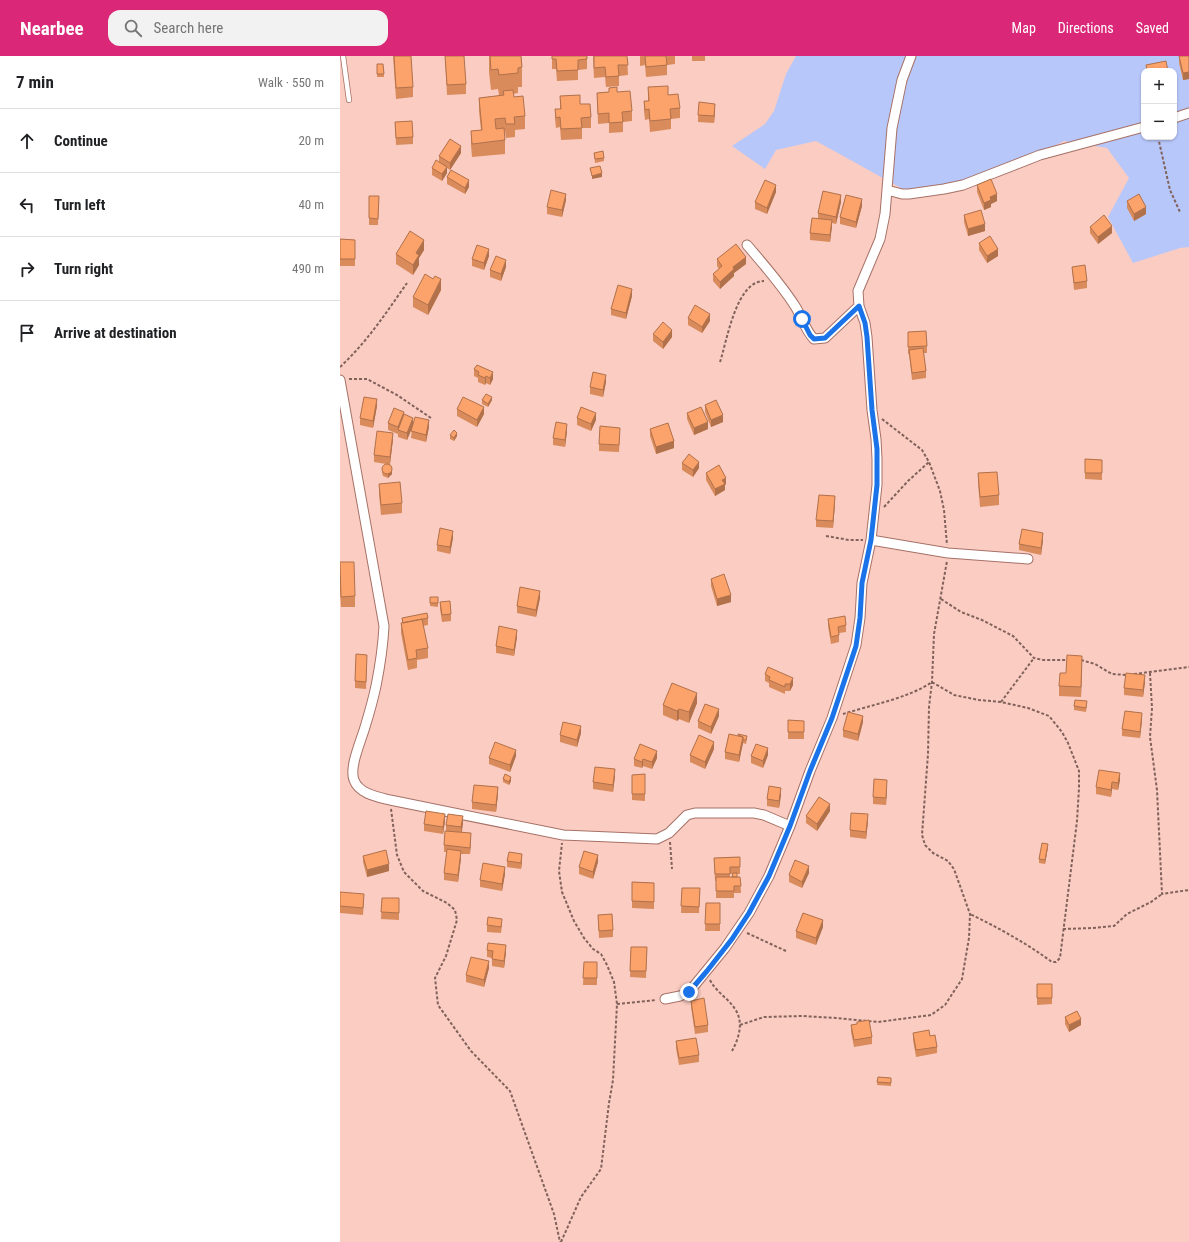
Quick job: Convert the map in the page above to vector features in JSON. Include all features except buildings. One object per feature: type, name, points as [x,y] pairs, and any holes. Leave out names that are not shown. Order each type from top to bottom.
[{"type":"street","points":[[665,999],[680,996],[689,992],[707,971],[749,913],[769,876],[790,826],[810,771],[832,718],[856,646],[860,618],[862,583],[871,540],[877,485],[876,439],[872,410],[867,337],[865,323],[859,306],[858,291],[880,239],[885,214],[892,128],[902,80],[911,56]]},
{"type":"street","points":[[1177,117],[1189,113]]},
{"type":"street","points":[[887,190],[902,194],[917,194],[951,188],[1040,155],[1141,128]]},
{"type":"street","points":[[747,245],[778,280],[796,308],[810,335],[814,339],[825,338],[859,306]]},
{"type":"street","points":[[343,379],[384,626],[383,644],[376,686],[365,728],[355,755],[354,780],[360,789],[368,794],[390,800],[563,835],[656,839],[670,833],[686,815],[695,813],[754,813],[764,815],[790,826]]},
{"type":"street","points":[[871,540],[948,553],[1028,559]]},
{"type":"lane","points":[[344,56],[349,100]]},
{"type":"path","points":[[1159,140],[1170,190],[1180,212]]},
{"type":"path","points":[[720,362],[736,308],[743,295],[750,286],[760,281],[778,280]]},
{"type":"path","points":[[340,367],[355,353],[370,335],[407,283]]},
{"type":"path","points":[[343,379],[367,379],[431,418]]},
{"type":"path","points":[[740,1025],[764,1017],[802,1016],[878,1022],[931,1015],[945,1005],[962,979],[969,938],[970,914],[954,869],[948,861],[933,853],[925,845],[922,835],[927,762],[928,707],[932,682],[934,634],[948,553],[944,510],[940,491],[929,462],[922,450],[872,410]]},
{"type":"path","points":[[873,518],[908,481],[929,462]]},
{"type":"path","points":[[826,536],[849,540],[871,540]]},
{"type":"path","points":[[941,599],[961,612],[982,620],[1013,636],[1034,658],[1043,660],[1071,660]]},
{"type":"path","points":[[1002,702],[1034,658]]},
{"type":"path","points":[[1079,660],[1095,664],[1112,674],[1122,675],[1150,673],[1189,667]]},
{"type":"path","points":[[1150,673],[1152,708],[1150,737],[1157,790],[1162,894]]},
{"type":"path","points":[[832,718],[907,695],[926,687],[932,682]]},
{"type":"path","points":[[932,682],[954,695],[979,700],[1002,702],[1028,708],[1049,716],[1062,732],[1079,770],[1077,821],[1060,958],[1056,962],[1052,962],[1030,946],[970,914]]},
{"type":"path","points":[[390,800],[397,855],[404,872],[423,891],[446,903],[455,910],[457,920],[446,956],[435,978],[438,1005],[471,1051],[510,1091],[554,1214],[561,1242]]},
{"type":"path","points":[[670,833],[672,869]]},
{"type":"path","points":[[561,1242],[581,1196],[601,1169],[613,1080],[617,1004],[614,982],[607,965],[601,954],[584,938],[574,921],[562,892],[560,871],[563,835]]},
{"type":"path","points":[[1063,930],[1114,926],[1128,914],[1151,902],[1162,894],[1189,890]]},
{"type":"path","points":[[738,929],[786,951]]},
{"type":"path","points":[[707,971],[714,987],[735,1009],[740,1025],[737,1042],[732,1051]]},
{"type":"path","points":[[617,1004],[665,999]]},
{"type":"shaded area","points":[[796,56],[1189,56],[1189,247],[1180,248],[1133,263],[1108,217],[1129,178],[1107,148],[1064,141],[1009,169],[919,198],[816,141],[776,150],[765,169],[732,146],[765,124],[774,111],[786,74]]},
{"type":"route","points":[[689,992],[732,939],[749,913],[769,876],[832,718],[856,646],[860,618],[862,583],[871,540],[877,485],[877,449],[870,398],[865,323],[859,306],[825,338],[814,339],[807,330],[802,319]]}]
